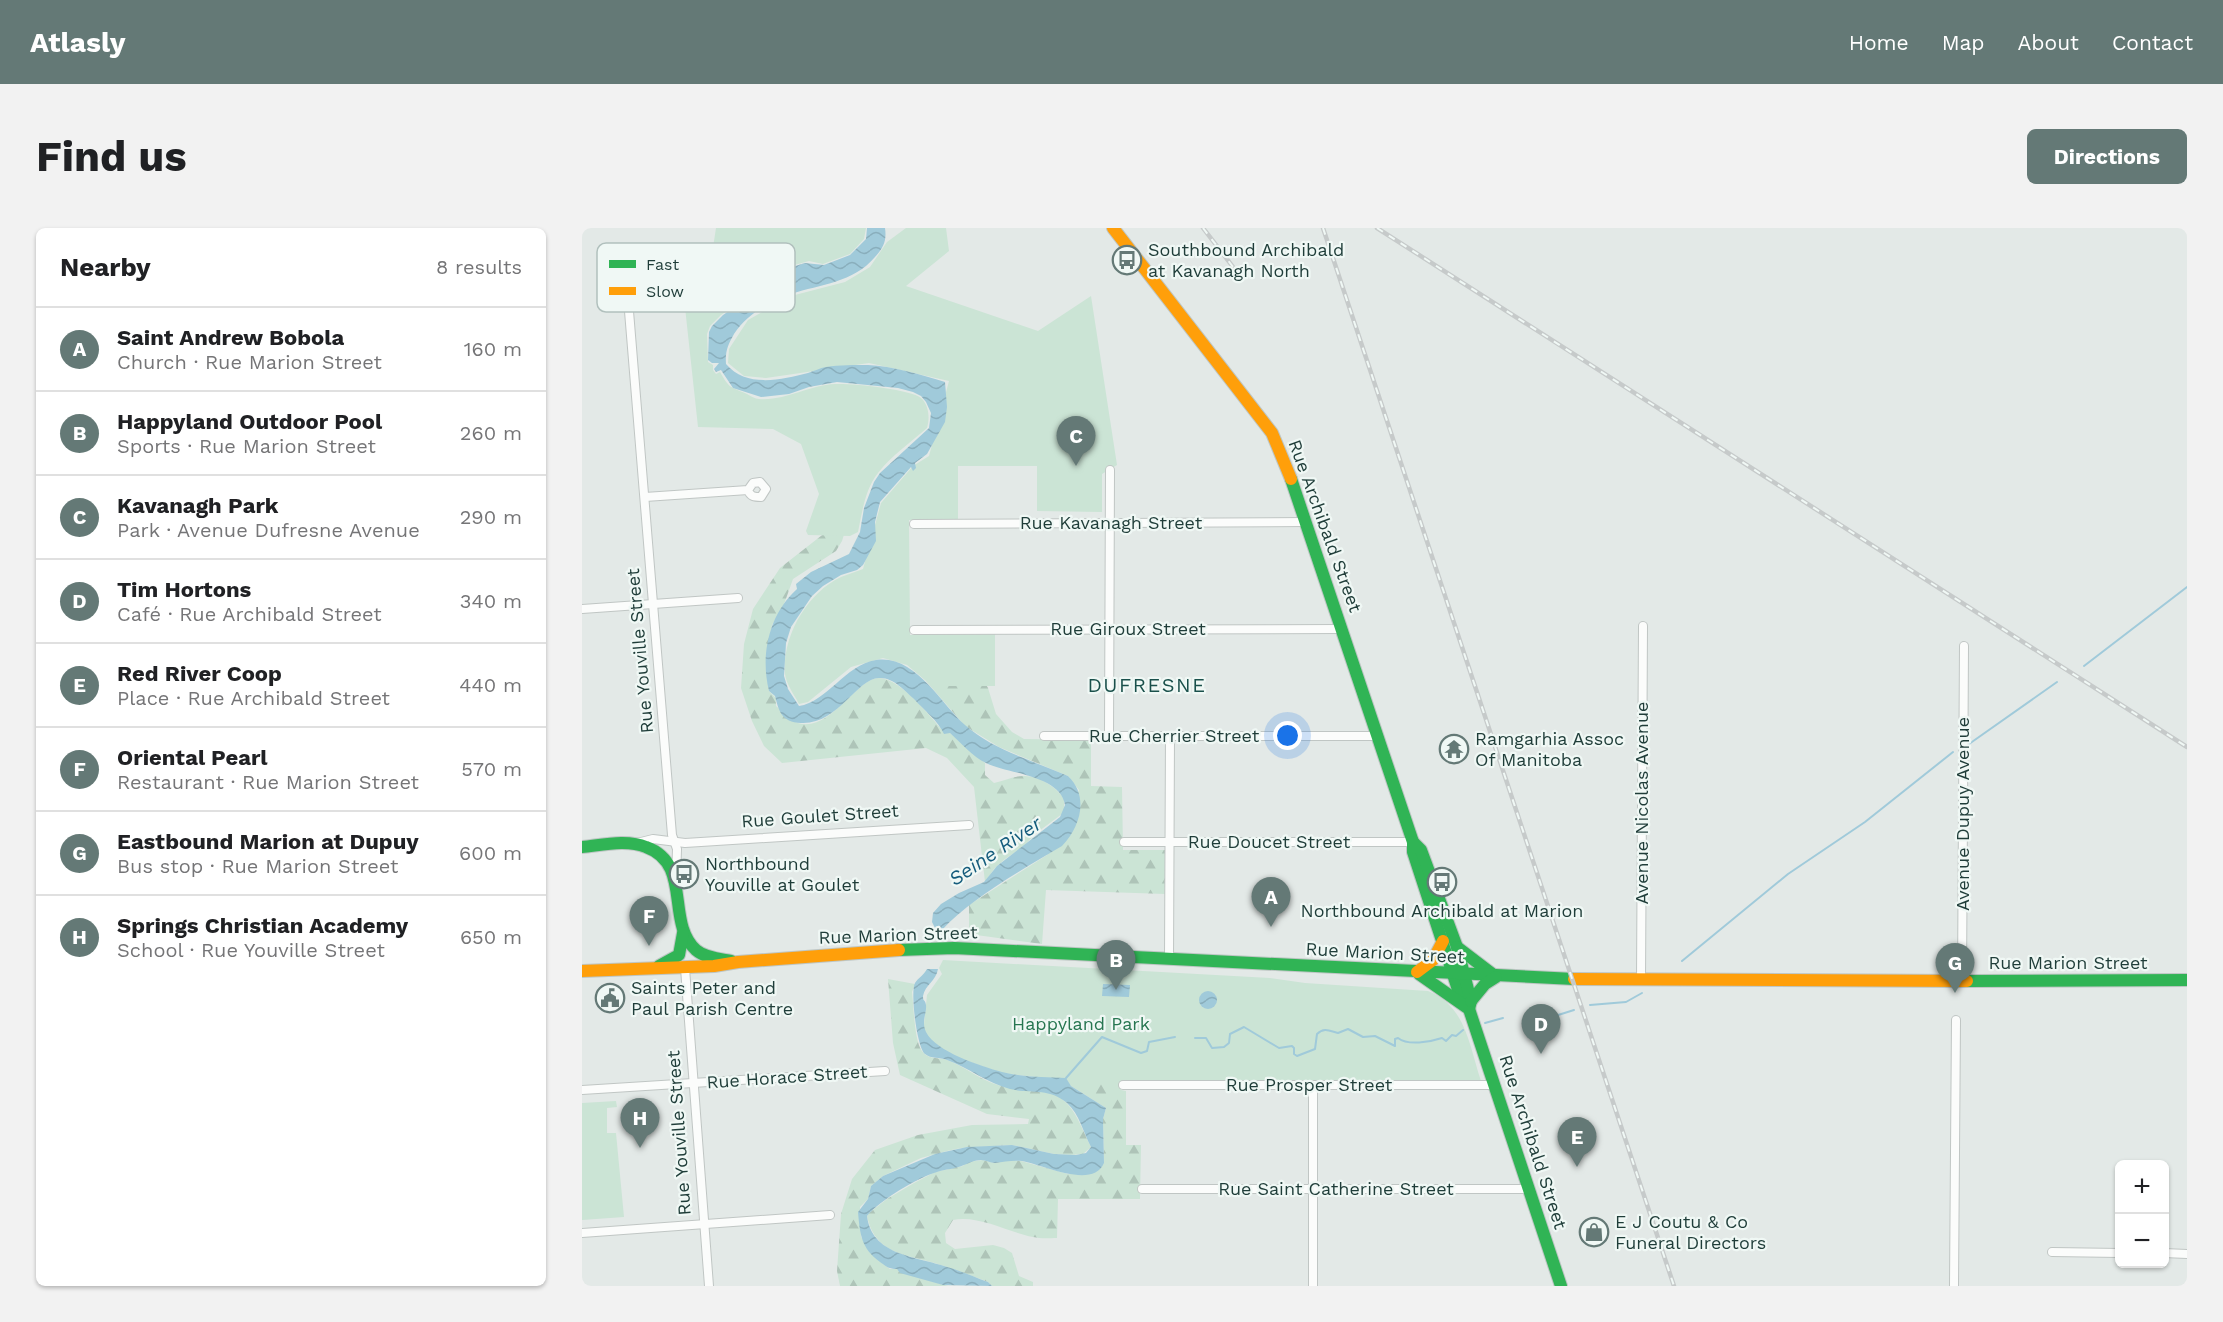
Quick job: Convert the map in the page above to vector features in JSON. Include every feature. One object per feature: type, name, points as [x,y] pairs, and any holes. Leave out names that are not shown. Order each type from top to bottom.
[{"type":"main road","name":"Rue Archibald Street","points":[[1113,228],[1272,433],[1290,471],[1413,842],[1413,852],[1443,941],[1459,975],[1561,1286]]},
{"type":"main road","name":"Rue Archibald Street","points":[[1413,842],[1422,850],[1457,947],[1459,975]]},
{"type":"main road","points":[[582,847],[630,844],[646,846],[657,852],[669,865],[675,883]]},
{"type":"main road","name":"Rue Youville Street","points":[[675,883],[683,933]]},
{"type":"main road","points":[[683,933],[694,950],[710,957],[738,962]]},
{"type":"main road","points":[[655,968],[679,955],[683,933]]},
{"type":"main road","points":[[1443,941],[1436,957],[1428,966],[1416,972],[1468,1007],[1485,984],[1496,977],[1457,947]]},
{"type":"main road","name":"Rue Marion Street","points":[[582,971],[685,968],[896,950],[954,948],[1496,977],[1641,980],[2187,980]]},
{"type":"street","name":"Rue Youville Street","points":[[629,312],[674,842],[677,849],[675,883]]},
{"type":"street","points":[[1109,736],[1110,470]]},
{"type":"street","points":[[645,496],[748,490]]},
{"type":"street","name":"Rue Kavanagh Street","points":[[914,524],[1307,522]]},
{"type":"street","points":[[582,609],[738,598]]},
{"type":"street","name":"Avenue Nicolas Avenue","points":[[1641,980],[1643,626]]},
{"type":"street","name":"Rue Giroux Street","points":[[914,630],[1343,629]]},
{"type":"street","name":"Avenue Dupuy Avenue","points":[[1962,981],[1964,646]]},
{"type":"street","name":"Rue Cherrier Street","points":[[1044,736],[1377,736]]},
{"type":"street","points":[[1169,960],[1170,736]]},
{"type":"street","name":"Rue Goulet Street","points":[[630,844],[653,839],[685,843],[969,825]]},
{"type":"street","name":"Rue Doucet Street","points":[[1124,842],[1413,842]]},
{"type":"street","name":"Rue Youville Street","points":[[685,968],[709,1286]]},
{"type":"street","points":[[1954,1286],[1956,1020]]},
{"type":"street","name":"Rue Horace Street","points":[[582,1090],[885,1071]]},
{"type":"street","name":"Rue Prosper Street","points":[[1123,1085],[1495,1085]]},
{"type":"street","points":[[1313,1086],[1313,1286]]},
{"type":"street","name":"Rue Saint Catherine Street","points":[[1142,1189],[1529,1189]]},
{"type":"street","points":[[582,1233],[830,1215]]},
{"type":"street","points":[[2052,1252],[2115,1253]]},
{"type":"street","points":[[2169,1253],[2187,1254]]},
{"type":"green space","points":[[716,228],[866,228],[864,239],[850,254],[823,264],[809,261],[795,265],[795,243],[714,243]]},
{"type":"green space","points":[[906,228],[946,228],[949,251],[906,286],[1038,331],[1091,296],[1117,465],[1102,474],[1102,512],[1037,511],[1037,466],[958,466],[958,519],[909,520],[910,635],[995,634],[995,686],[932,686],[907,665],[883,658],[851,667],[808,702],[799,704],[785,674],[785,660],[792,631],[799,617],[817,594],[841,577],[863,569],[881,503],[913,466],[929,456],[949,381],[869,363],[766,378],[744,376],[728,363],[729,349],[748,320],[762,312],[795,312],[795,295],[845,282],[870,267],[887,242]]},
{"type":"green space","points":[[686,312],[725,312],[710,326],[707,334],[708,362],[713,365],[716,374],[720,372],[730,386],[756,398],[779,398],[825,385],[880,387],[921,398],[928,412],[927,428],[895,455],[874,479],[867,494],[858,532],[850,536],[808,535],[806,531],[819,494],[801,444],[773,429],[698,427]]},
{"type":"green space","points":[[888,448],[848,522],[836,551],[793,579],[783,607],[772,625],[766,655],[769,691],[776,698],[776,706],[790,718],[798,723],[810,724],[832,713],[871,680],[880,678],[888,680],[906,691],[943,731],[950,733],[985,763],[985,775],[994,783],[1029,776],[1057,790],[1064,799],[1062,814],[1035,834],[1022,848],[1005,859],[985,882],[974,787],[947,758],[926,748],[782,763],[764,746],[752,721],[741,688],[744,644],[753,609],[780,568],[826,532]]},
{"type":"green space","points":[[944,672],[984,681],[996,714],[1012,732],[1024,739],[1091,740],[1091,786],[1122,787],[1123,850],[1165,850],[1165,894],[1046,890],[1042,944],[969,934],[969,905],[1047,855],[1079,790],[1068,776],[999,747],[965,726],[926,681]]},
{"type":"green space","name":"Happyland Park","points":[[943,960],[1270,978],[1305,983],[1428,991],[1451,1006],[1458,1017],[1469,1041],[1481,1081],[1066,1081],[1001,1073],[945,1053],[923,1034],[927,995],[942,974],[939,968]]},
{"type":"green space","points":[[888,979],[915,984],[912,992],[916,1031],[919,1046],[924,1054],[953,1062],[986,1081],[998,1085],[1038,1090],[1059,1097],[1073,1111],[1091,1147],[1083,1154],[1071,1155],[1054,1154],[1012,1145],[961,1148],[921,1158],[883,1176],[871,1186],[868,1199],[860,1207],[861,1237],[883,1264],[890,1269],[897,1269],[900,1272],[948,1286],[840,1286],[837,1271],[841,1214],[852,1179],[875,1150],[918,1135],[972,1125],[1028,1124],[1029,1119],[987,1114],[900,1075],[893,1043]]},
{"type":"green space","points":[[1066,1081],[1121,1081],[1121,1090],[1126,1091],[1126,1145],[1141,1145],[1140,1199],[1058,1199],[1057,1238],[1023,1235],[973,1220],[953,1220],[945,1233],[946,1243],[955,1249],[993,1245],[1004,1248],[1012,1253],[1019,1276],[1033,1282],[1033,1286],[992,1286],[988,1282],[950,1268],[896,1252],[878,1240],[867,1216],[869,1213],[887,1199],[935,1172],[963,1166],[967,1162],[983,1160],[994,1163],[1009,1160],[1068,1174],[1094,1172],[1104,1163],[1103,1119],[1106,1108]]},
{"type":"green space","points":[[616,1101],[617,1107],[607,1108],[607,1133],[616,1133],[624,1217],[582,1220],[582,1103]]},
{"type":"water","points":[[867,228],[885,228],[884,244],[866,266],[836,282],[795,293],[795,266],[805,263],[824,265],[850,255],[866,239]]},
{"type":"water","points":[[727,312],[756,312],[739,327],[727,348],[726,364],[743,377],[775,380],[798,376],[826,367],[868,365],[897,369],[945,382],[947,407],[945,422],[927,454],[915,463],[916,468],[913,471],[911,467],[880,502],[875,522],[876,541],[863,565],[823,586],[812,596],[791,627],[786,643],[784,676],[788,689],[799,706],[818,698],[865,663],[890,660],[915,672],[976,734],[1014,754],[1068,776],[1075,784],[1079,793],[1080,811],[1074,829],[1062,846],[983,895],[942,930],[936,930],[932,922],[933,913],[941,904],[959,893],[984,882],[997,866],[1060,817],[1065,805],[1061,795],[1044,781],[996,767],[981,760],[950,733],[944,734],[935,720],[914,699],[894,682],[884,678],[871,680],[863,685],[826,717],[814,722],[801,723],[789,720],[782,715],[775,696],[769,691],[766,677],[767,649],[773,623],[787,599],[797,589],[796,584],[811,572],[849,554],[860,532],[864,508],[874,482],[880,473],[929,428],[931,413],[921,396],[898,388],[837,382],[809,387],[789,394],[761,397],[733,388],[721,370],[716,372],[714,369],[719,363],[712,363],[708,360],[709,332]]},
{"type":"water","points":[[927,969],[938,969],[923,996],[926,1005],[925,1028],[931,1039],[939,1046],[960,1057],[1002,1072],[1066,1078],[1071,1086],[1106,1108],[1103,1119],[1104,1163],[1098,1171],[1078,1175],[1022,1161],[995,1163],[977,1160],[937,1172],[910,1184],[889,1197],[867,1216],[877,1239],[896,1252],[961,1272],[988,1282],[992,1286],[943,1285],[900,1273],[897,1269],[892,1269],[880,1262],[865,1246],[858,1212],[868,1199],[871,1186],[883,1176],[935,1154],[967,1147],[1012,1145],[1054,1154],[1076,1155],[1086,1153],[1091,1147],[1075,1113],[1060,1098],[1046,1093],[1010,1089],[955,1063],[925,1054],[919,1042],[913,997],[915,983]]},
{"type":"water","points":[[1103,984],[1130,985],[1129,997],[1102,996]]},
{"type":"water","points":[[1208,991],[1214,994],[1217,1000],[1214,1006],[1208,1009],[1202,1006],[1199,1000],[1202,994]]},
{"type":"waterway","points":[[2084,666],[2187,587]]},
{"type":"waterway","points":[[1969,744],[2057,682]]},
{"type":"waterway","points":[[1682,961],[1788,874],[1865,822],[1953,752]]},
{"type":"waterway","points":[[1590,1005],[1626,1002],[1642,993]]},
{"type":"waterway","points":[[1537,1016],[1555,1016],[1574,1010]]},
{"type":"waterway","points":[[1485,1023],[1503,1018]]},
{"type":"waterway","points":[[1195,1038],[1206,1038],[1212,1048],[1224,1047],[1229,1043],[1230,1034],[1244,1027],[1279,1048],[1292,1046],[1297,1056],[1315,1049],[1317,1034],[1325,1030],[1338,1033],[1348,1029],[1363,1037],[1375,1036],[1395,1046],[1395,1039],[1398,1038],[1413,1043],[1442,1038],[1446,1041],[1463,1030]]},
{"type":"waterway","points":[[1066,1078],[1102,1037],[1141,1053],[1147,1051],[1149,1042],[1175,1037]]},
{"type":"railway","points":[[1203,228],[1240,276]]},
{"type":"railway","points":[[1323,228],[1674,1286]]},
{"type":"railway","points":[[1377,228],[2187,747]]},
{"type":"traffic: fast","points":[[1291,479],[1413,842],[1413,852],[1462,1002]]},
{"type":"traffic: fast","points":[[1413,842],[1421,850],[1457,947],[1471,1001],[1469,1009]]},
{"type":"traffic: fast","points":[[582,847],[631,843],[646,847],[660,855],[669,866],[674,880],[682,924],[687,938],[696,950],[704,955],[731,961]]},
{"type":"traffic: fast","points":[[659,966],[679,955],[683,933]]},
{"type":"traffic: fast","points":[[1457,947],[1495,976]]},
{"type":"traffic: fast","points":[[899,950],[954,948],[1574,979]]},
{"type":"traffic: fast","points":[[1419,974],[1469,1009],[1561,1286]]},
{"type":"traffic: fast","points":[[1471,1001],[1485,984],[1496,977]]},
{"type":"traffic: fast","points":[[1967,981],[2187,980]]},
{"type":"traffic: slow","points":[[1113,228],[1272,433],[1291,479]]},
{"type":"traffic: slow","points":[[1417,972],[1433,960],[1443,941]]},
{"type":"traffic: slow","points":[[582,971],[714,966],[738,962],[899,950]]},
{"type":"traffic: slow","points":[[1574,979],[1967,981]]},
{"type":"place","name":"Southbound Archibald at Kavanagh North","points":[[1127,260]]},
{"type":"place","name":"Kavanagh Park","points":[[1076,466]]},
{"type":"place","name":"Ramgarhia Assoc Of Manitoba","points":[[1454,749]]},
{"type":"place","name":"Northbound Youville at Goulet","points":[[684,874]]},
{"type":"place","name":"Northbound Archibald at Marion","points":[[1442,882]]},
{"type":"place","name":"Saint Andrew Bobola","points":[[1271,927]]},
{"type":"place","name":"Oriental Pearl","points":[[649,946]]},
{"type":"place","name":"Happyland Outdoor Pool","points":[[1116,990]]},
{"type":"place","name":"Eastbound Marion at Dupuy","points":[[1955,993]]},
{"type":"place","name":"Saints Peter and Paul Parish Centre","points":[[610,998]]},
{"type":"place","name":"Tim Hortons","points":[[1541,1054]]},
{"type":"place","name":"Springs Christian Academy","points":[[640,1148]]},
{"type":"place","name":"Red River Coop","points":[[1577,1167]]},
{"type":"place","name":"E J Coutu & Co Funeral Directors","points":[[1594,1232]]},
{"type":"district","name":"DUFRESNE","points":[[1147,685]]},
{"type":"water label","name":"Seine River","points":[[995,851]]}]
